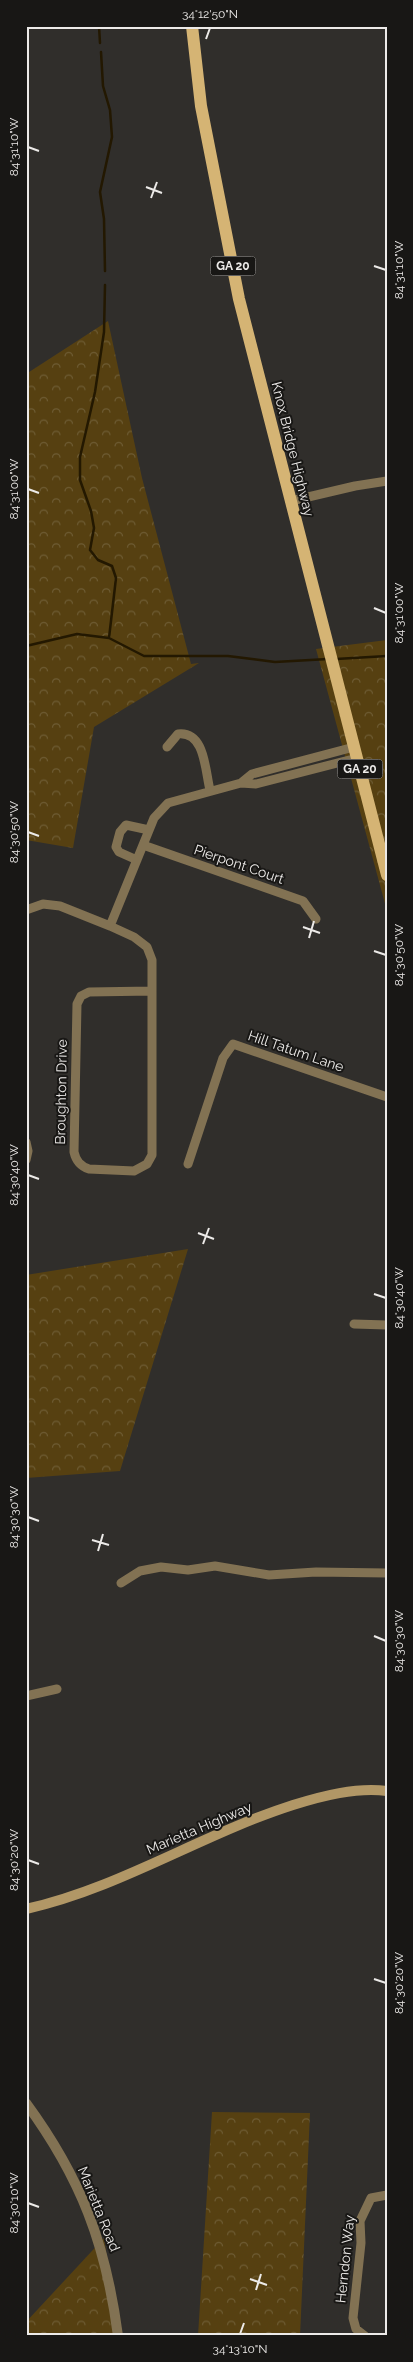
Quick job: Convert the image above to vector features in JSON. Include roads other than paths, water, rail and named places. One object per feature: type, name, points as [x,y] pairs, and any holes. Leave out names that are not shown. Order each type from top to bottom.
[{"type":"main road","name":"Knox Bridge Highway","points":[[192,26],[201,106],[239,299],[387,876]]},
{"type":"main road","name":"Marietta Highway","points":[[26,1909],[86,1892],[274,1811],[332,1795],[360,1790],[387,1790]]},
{"type":"street","points":[[291,502],[355,486],[387,481]]},
{"type":"street","points":[[167,747],[178,734],[188,733],[195,738],[199,746],[210,790]]},
{"type":"street","points":[[110,926],[154,818],[168,802],[241,783],[252,774],[356,753]]},
{"type":"street","points":[[137,860],[119,852],[116,847],[120,832],[126,825],[149,830]]},
{"type":"street","name":"Pierpont Court","points":[[143,845],[303,901],[316,919]]},
{"type":"street","points":[[26,910],[43,904],[60,906],[134,937],[147,948],[152,960],[152,991]]},
{"type":"street","name":"Broughton Drive","points":[[152,991],[152,1155],[147,1164],[134,1171],[89,1169],[83,1167],[75,1159],[74,1152],[77,1004],[81,996],[89,992],[152,991]]},
{"type":"street","name":"Hill Tatum Lane","points":[[188,1164],[223,1058],[233,1044],[387,1097]]},
{"type":"street","points":[[26,1142],[28,1151],[26,1160]]},
{"type":"street","points":[[354,1324],[387,1325]]},
{"type":"street","points":[[122,1583],[140,1571],[161,1567],[188,1570],[214,1566],[269,1575],[316,1572],[387,1573]]},
{"type":"street","points":[[26,1696],[57,1689]]},
{"type":"street","name":"Marietta Road","points":[[26,2103],[65,2161],[88,2212],[109,2275],[118,2336]]},
{"type":"street","name":"Herndon Way","points":[[365,2336],[356,2329],[353,2318],[361,2242],[360,2221],[371,2198],[387,2195]]},
{"type":"waterway","points":[[99,26],[100,43]]},
{"type":"waterway","points":[[101,52],[103,86],[110,110],[112,137],[100,192],[104,219],[105,271]]},
{"type":"waterway","points":[[105,285],[104,332],[95,392],[80,457],[80,480],[91,511],[94,528],[90,550],[98,560],[112,566],[116,578],[109,638]]},
{"type":"waterway","points":[[26,646],[77,634],[109,638],[144,656],[228,656],[275,662],[328,659]]},
{"type":"waterway","points":[[336,659],[387,656]]}]
